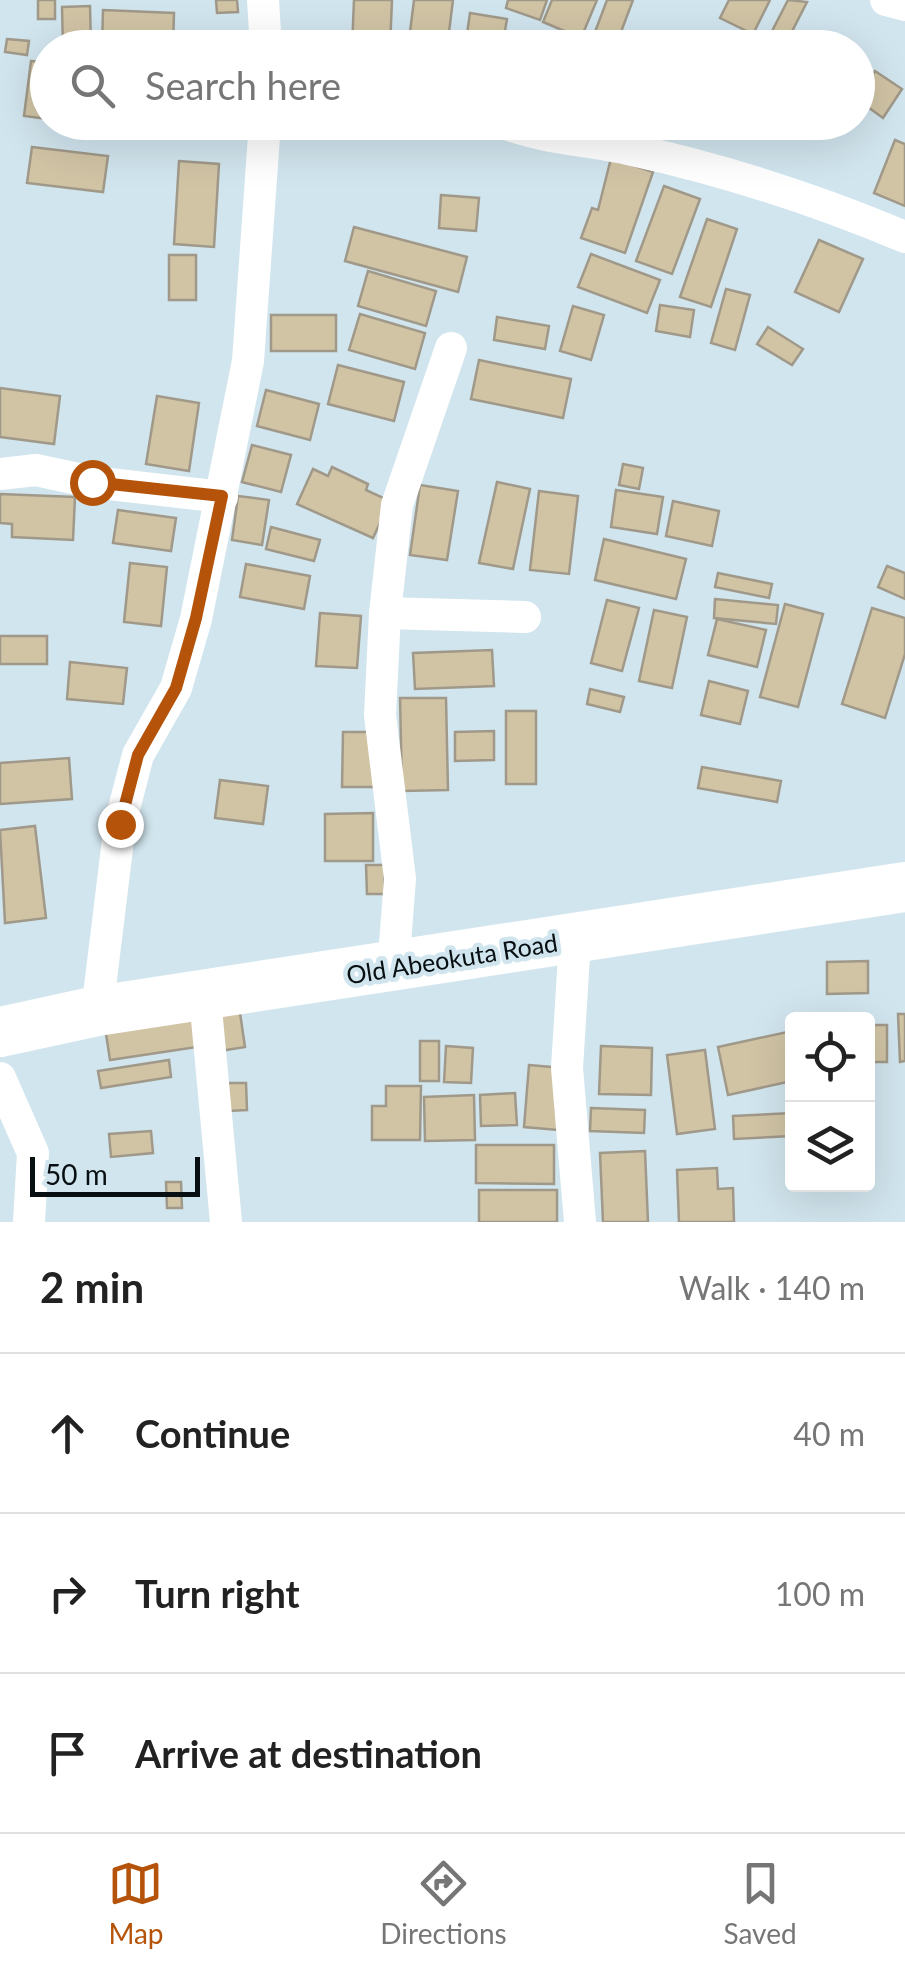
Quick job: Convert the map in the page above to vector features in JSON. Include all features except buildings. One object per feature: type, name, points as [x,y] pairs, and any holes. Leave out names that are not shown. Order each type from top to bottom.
[{"type":"highway","name":"Old Abeokuta Road","points":[[0,1032],[98,1011],[205,998],[905,887]]},
{"type":"street","points":[[262,0],[264,30]]},
{"type":"street","points":[[886,0],[905,6]]},
{"type":"street","points":[[98,1011],[120,824],[138,755],[176,688],[196,618],[248,361],[265,140]]},
{"type":"street","points":[[580,140],[665,159],[827,206],[905,238]]},
{"type":"street","points":[[393,969],[400,879],[380,715],[385,613],[396,505],[451,348]]},
{"type":"street","points":[[0,474],[36,470],[92,482],[222,496]]},
{"type":"street","points":[[385,613],[526,618]]},
{"type":"street","points":[[574,940],[567,1068],[580,1222]]},
{"type":"street","points":[[205,998],[226,1222]]},
{"type":"street","points":[[0,1078],[33,1153],[29,1222]]},
{"type":"route","points":[[92,482],[222,496],[196,618],[176,688],[138,755],[120,824]]}]
